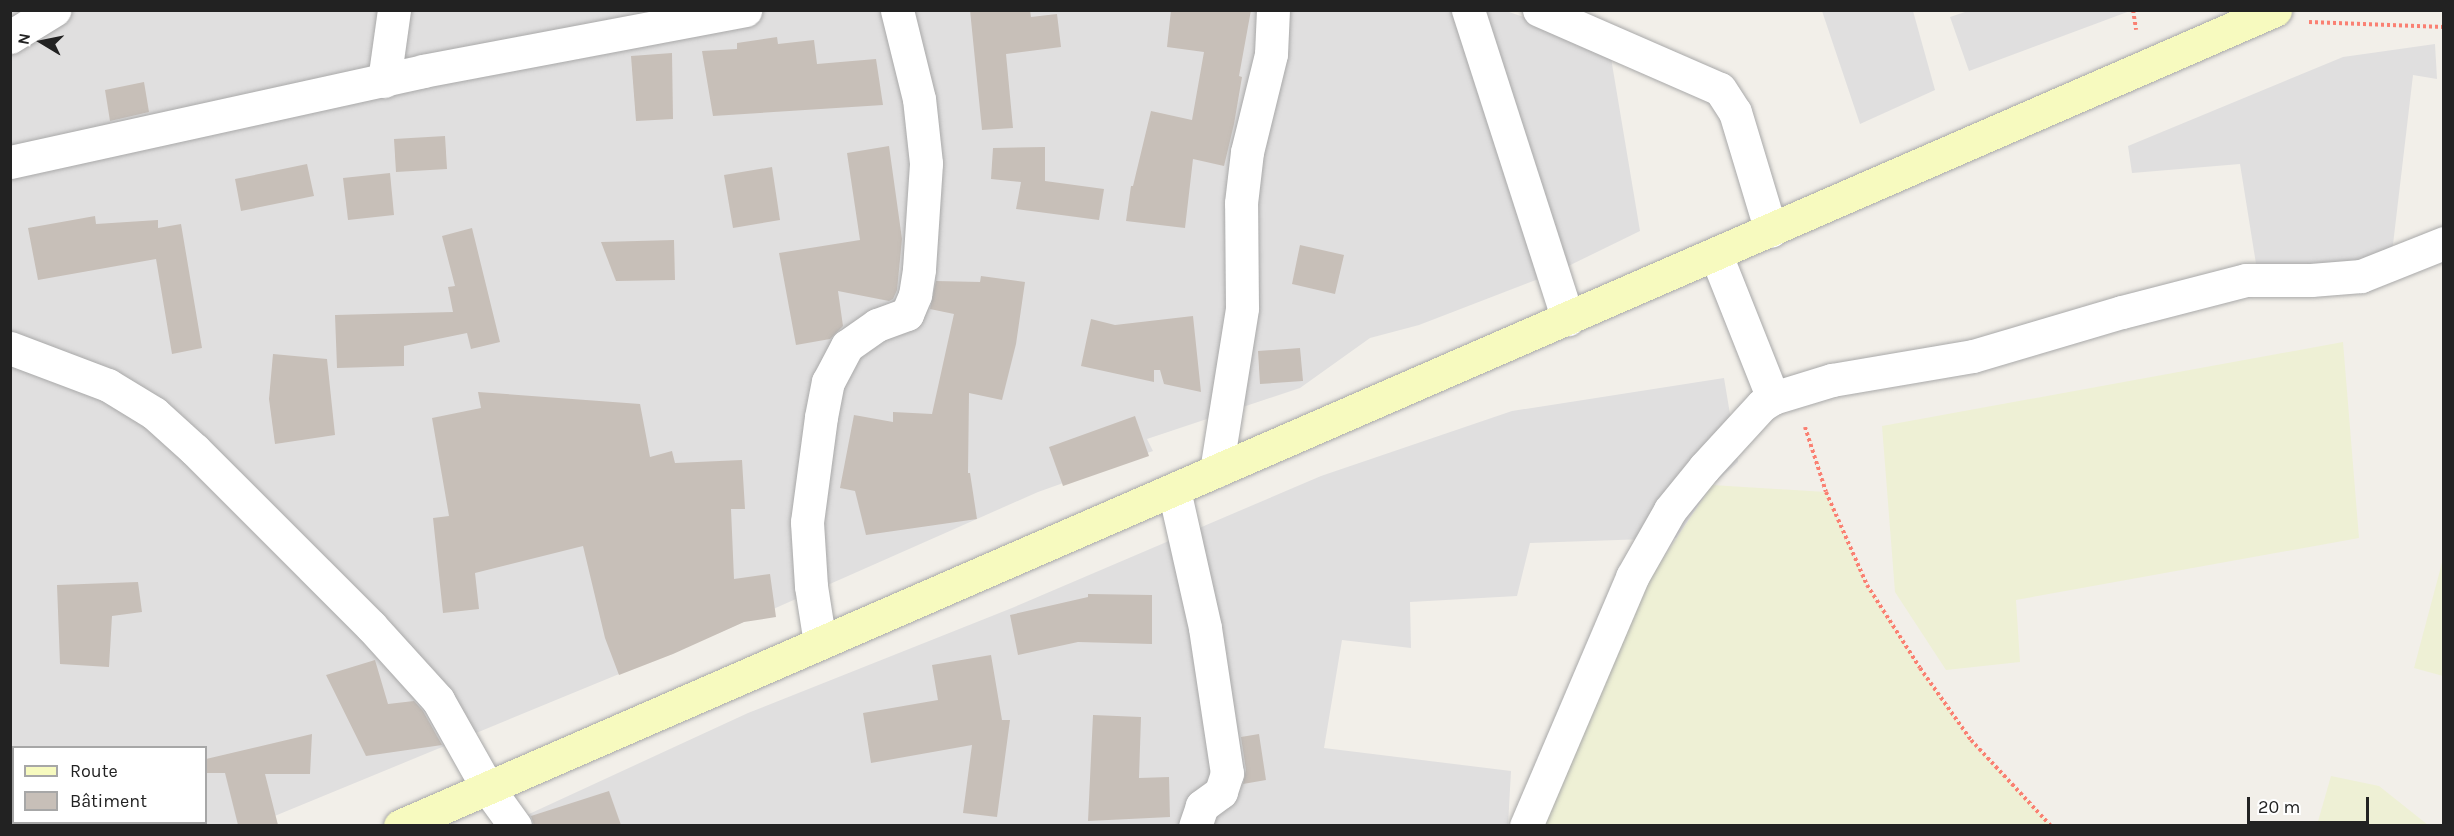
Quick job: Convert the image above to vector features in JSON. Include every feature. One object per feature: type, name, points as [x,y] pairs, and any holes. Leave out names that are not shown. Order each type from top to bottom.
[{"type":"street","points":[[10,37],[54,10]]},
{"type":"street","points":[[384,81],[394,10]]},
{"type":"street","points":[[10,162],[423,71],[745,10]]},
{"type":"street","points":[[820,643],[811,586],[807,522],[828,382],[848,346],[877,325],[907,314],[915,295],[918,277],[926,163],[919,99],[897,10]]},
{"type":"street","points":[[1216,471],[1242,308],[1241,203],[1247,152],[1271,54],[1273,10]]},
{"type":"street","points":[[1468,10],[1568,319]]},
{"type":"street","points":[[1539,10],[1720,89],[1735,112],[1771,231]]},
{"type":"street","points":[[399,825],[1716,255],[2264,15]]},
{"type":"street","points":[[1526,825],[1632,577],[1670,510],[1745,422],[1782,395],[1832,380],[1973,356],[2122,312],[2246,280],[2311,280],[2361,276],[2444,243]]},
{"type":"street","points":[[1716,255],[1782,395]]},
{"type":"street","points":[[10,348],[108,385],[154,413],[195,450],[371,626],[438,700],[487,787],[515,825]]},
{"type":"street","points":[[1174,490],[1205,628],[1227,773],[1221,792],[1202,806],[1195,825]]},
{"type":"path","points":[[2264,15],[2444,27]]},
{"type":"path","points":[[1782,395],[1867,585],[1920,668],[1971,740],[2051,825]]},
{"type":"shaded area","points":[[1971,10],[2130,11],[1969,71],[1950,17]]},
{"type":"shaded area","points":[[10,11],[1506,11],[1609,46],[1640,231],[1554,273],[1419,325],[1370,338],[1300,388],[1147,439],[1153,451],[1038,492],[721,632],[253,825],[11,825]]},
{"type":"shaded area","points":[[1822,11],[1913,11],[1935,90],[1860,124]]},
{"type":"shaded area","points":[[2435,44],[2437,79],[2413,75],[2392,253],[2353,261],[2257,270],[2240,164],[2132,173],[2128,146],[2343,57]]},
{"type":"shaded area","points":[[1724,378],[1738,462],[1712,485],[1676,538],[1530,543],[1517,596],[1410,602],[1411,648],[1342,640],[1324,748],[1511,771],[1508,825],[503,826],[748,713],[1012,608],[1321,476],[1512,411]]},
{"type":"green space","points":[[2343,342],[2359,538],[2016,600],[2020,662],[1946,670],[1895,592],[1882,426]]},
{"type":"green space","points":[[1712,485],[1826,492],[1867,585],[1920,668],[1971,740],[2051,825],[1541,826],[1652,575]]},
{"type":"green space","points":[[2443,559],[2443,676],[2414,668]]},
{"type":"green space","points":[[2331,776],[2379,786],[2428,825],[2317,825]]},
{"type":"building","points":[[970,10],[1030,10],[1031,17],[1057,14],[1061,47],[1006,54],[1013,128],[982,130]]},
{"type":"building","points":[[1171,10],[1251,10],[1239,76],[1242,77],[1234,124],[1224,166],[1193,159],[1185,228],[1126,221],[1131,186],[1133,186],[1151,111],[1192,120],[1204,52],[1167,47]]},
{"type":"building","points":[[777,37],[778,44],[814,40],[817,64],[876,59],[883,105],[713,116],[702,51],[737,49],[737,43]]},
{"type":"building","points":[[672,53],[673,119],[636,121],[631,56]]},
{"type":"building","points":[[144,82],[149,112],[110,121],[105,90]]},
{"type":"building","points":[[445,136],[447,169],[396,172],[394,139]]},
{"type":"building","points":[[889,146],[902,239],[897,290],[893,299],[889,301],[838,291],[843,326],[830,339],[796,345],[779,253],[860,240],[847,153]]},
{"type":"building","points":[[1045,147],[1045,181],[1104,189],[1099,220],[1016,209],[1021,182],[991,179],[993,148]]},
{"type":"building","points":[[307,164],[314,196],[241,211],[235,179]]},
{"type":"building","points":[[772,167],[780,220],[733,228],[724,175]]},
{"type":"building","points":[[390,173],[394,215],[348,220],[343,178]]},
{"type":"building","points":[[95,216],[96,224],[158,220],[158,228],[181,224],[202,348],[172,354],[156,259],[38,280],[28,228]]},
{"type":"building","points":[[472,228],[500,342],[471,349],[467,333],[404,346],[404,366],[337,368],[335,315],[453,312],[448,287],[455,286],[442,236]]},
{"type":"building","points":[[674,240],[675,280],[616,281],[601,242]]},
{"type":"building","points":[[1300,245],[1344,255],[1335,294],[1292,284]]},
{"type":"building","points":[[981,276],[1025,282],[1016,344],[1002,400],[969,393],[968,473],[970,473],[977,519],[866,535],[855,491],[840,488],[854,415],[893,422],[893,412],[932,414],[954,314],[930,309],[936,281],[980,282]]},
{"type":"building","points":[[1193,316],[1201,392],[1164,384],[1160,370],[1154,370],[1154,382],[1081,366],[1091,319],[1115,325]]},
{"type":"building","points":[[1300,348],[1303,381],[1260,384],[1258,351]]},
{"type":"building","points":[[273,354],[327,359],[335,435],[275,444],[269,399]]},
{"type":"building","points":[[478,392],[640,404],[650,457],[672,451],[675,463],[742,460],[745,509],[731,509],[734,579],[770,574],[776,617],[744,622],[619,675],[605,638],[583,546],[475,573],[479,609],[443,613],[433,518],[449,516],[432,418],[481,408]]},
{"type":"building","points":[[1135,416],[1149,456],[1063,486],[1049,447]]},
{"type":"building","points":[[138,582],[142,612],[112,616],[109,667],[60,664],[57,585]]},
{"type":"building","points":[[1088,594],[1152,595],[1152,644],[1078,642],[1018,655],[1010,615],[1088,597]]},
{"type":"building","points":[[991,655],[1002,720],[1010,720],[997,817],[963,813],[972,745],[871,763],[863,713],[938,700],[932,665]]},
{"type":"building","points":[[375,660],[388,704],[414,701],[423,711],[442,745],[366,756],[326,675]]},
{"type":"building","points":[[1093,715],[1141,717],[1139,778],[1169,777],[1170,817],[1088,821]]},
{"type":"building","points":[[312,734],[310,774],[265,774],[278,825],[238,825],[225,773],[207,773],[207,759]]},
{"type":"building","points":[[1259,734],[1266,780],[1243,784],[1246,770],[1241,737]]},
{"type":"building","points":[[609,791],[621,825],[534,825],[531,816]]}]
